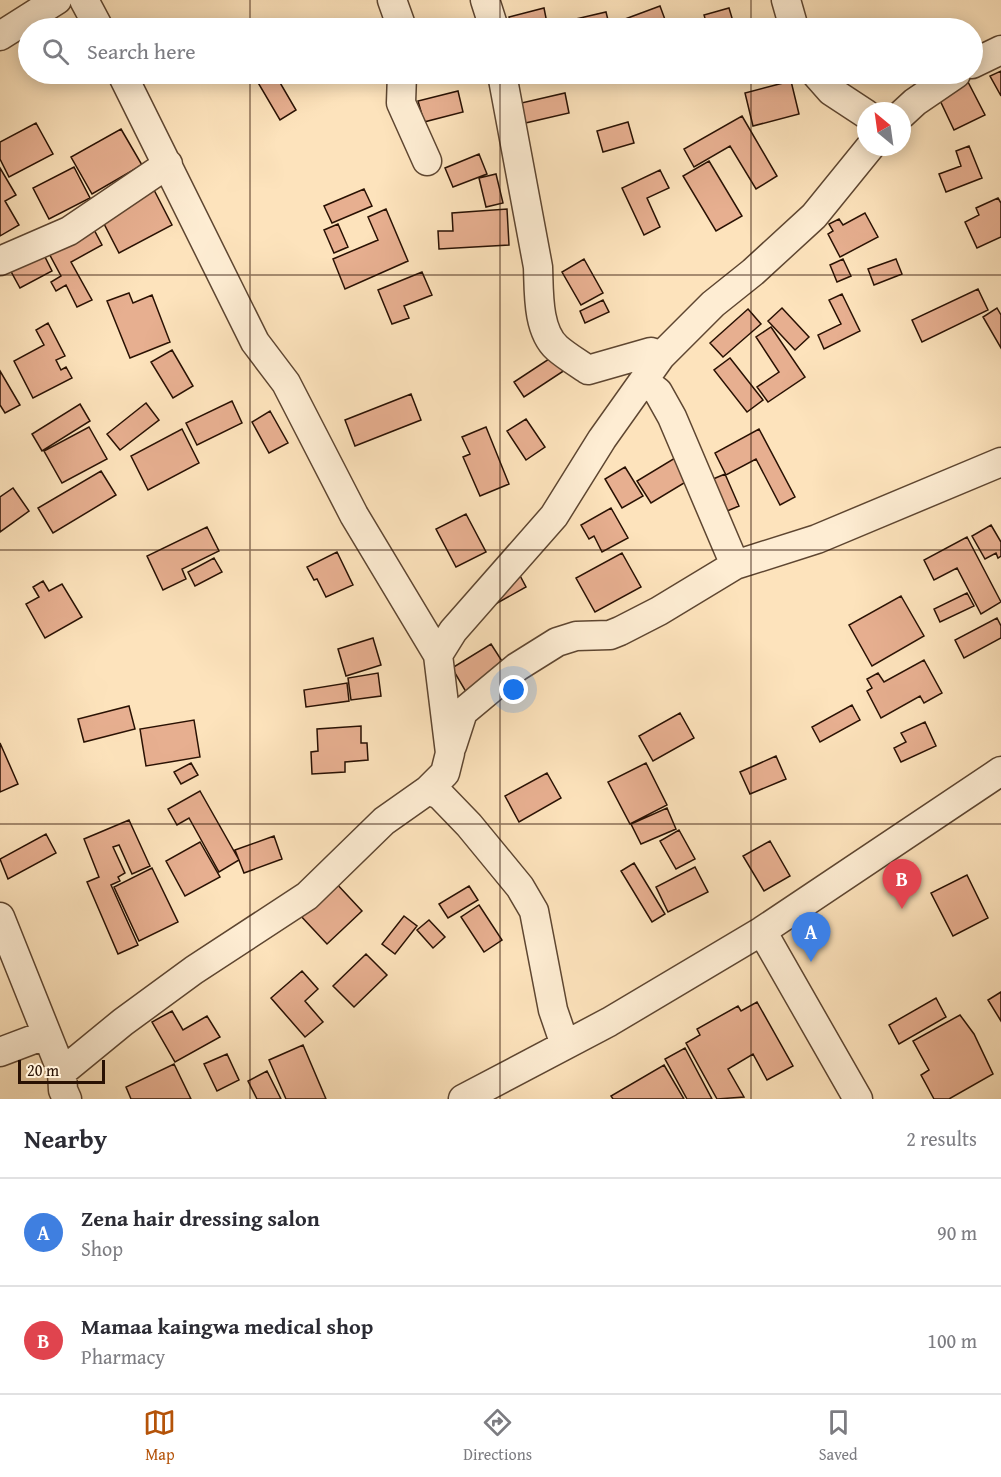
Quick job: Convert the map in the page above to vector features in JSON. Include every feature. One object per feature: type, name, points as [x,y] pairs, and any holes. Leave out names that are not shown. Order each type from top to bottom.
[{"type":"street","points":[[28,18],[57,0]]},
{"type":"street","points":[[84,0],[94,18]]},
{"type":"street","points":[[392,0],[398,18]]},
{"type":"street","points":[[786,0],[792,18]]},
{"type":"street","points":[[0,36],[18,25]]},
{"type":"street","points":[[983,59],[1001,50]]},
{"type":"street","points":[[127,84],[255,342],[286,382],[354,515],[438,656],[450,753]]},
{"type":"street","points":[[402,84],[401,103],[427,161]]},
{"type":"street","points":[[504,84],[538,267],[539,297],[545,328],[555,346],[588,370],[651,352],[661,356]]},
{"type":"street","points":[[825,84],[831,91],[857,108]]},
{"type":"street","points":[[911,107],[942,84]]},
{"type":"street","points":[[438,656],[471,609],[554,516],[603,439],[661,356],[705,311],[753,272],[814,216],[863,156]]},
{"type":"street","points":[[0,261],[69,231],[168,164]]},
{"type":"street","points":[[644,381],[658,392],[672,417],[735,565]]},
{"type":"street","points":[[0,917],[65,1085],[123,1022],[194,970],[307,896],[384,821],[428,790],[445,773],[463,712],[538,652],[576,636],[610,635],[620,631],[659,611],[735,565],[817,539],[1001,462]]},
{"type":"street","points":[[463,1099],[565,1045],[762,931],[1001,771]]},
{"type":"street","points":[[428,790],[440,795],[469,825],[520,887],[534,911],[553,1010],[565,1045]]},
{"type":"street","points":[[762,931],[858,1099]]},
{"type":"street","points":[[0,1052],[45,1035]]},
{"type":"building","points":[[660,6],[664,18],[628,18]]},
{"type":"building","points":[[544,8],[546,18],[509,18]]},
{"type":"building","points":[[729,8],[732,18],[705,18],[704,15]]},
{"type":"building","points":[[606,12],[608,18],[580,18]]},
{"type":"building","points":[[1001,71],[1001,96],[990,76]]},
{"type":"building","points":[[259,84],[281,84],[296,110],[280,120]]},
{"type":"building","points":[[780,84],[792,84],[799,114],[753,126],[745,93]]},
{"type":"building","points":[[958,84],[969,84],[985,115],[954,130],[937,94]]},
{"type":"building","points":[[458,91],[463,112],[424,122],[418,101]]},
{"type":"building","points":[[565,93],[569,113],[521,124],[517,104]]},
{"type":"building","points":[[742,116],[777,176],[756,189],[730,146],[694,167],[684,149]]},
{"type":"building","points":[[628,122],[634,143],[603,152],[597,131]]},
{"type":"building","points":[[36,123],[53,154],[9,177],[0,159],[0,142]]},
{"type":"building","points":[[121,129],[142,165],[92,194],[71,157]]},
{"type":"building","points":[[969,146],[982,178],[946,192],[939,174],[961,166],[956,151]]},
{"type":"building","points":[[479,154],[487,174],[453,187],[445,168]]},
{"type":"building","points":[[709,161],[742,216],[716,231],[683,176]]},
{"type":"building","points":[[74,167],[90,198],[49,219],[33,188]]},
{"type":"building","points":[[0,168],[16,195],[5,201],[19,225],[0,236]]},
{"type":"building","points":[[660,170],[669,188],[647,198],[660,227],[644,235],[622,188]]},
{"type":"building","points":[[496,174],[503,203],[486,207],[479,178]]},
{"type":"building","points":[[153,188],[172,225],[119,253],[100,216]]},
{"type":"building","points":[[364,189],[372,206],[332,223],[324,206]]},
{"type":"building","points":[[998,198],[1001,203],[1001,237],[977,248],[965,222],[979,215],[976,208]]},
{"type":"building","points":[[386,209],[408,261],[345,289],[333,259],[378,240],[368,217]]},
{"type":"building","points":[[507,209],[509,245],[439,249],[438,231],[453,231],[452,213]]},
{"type":"building","points":[[865,213],[878,237],[840,257],[828,234],[833,231],[829,224],[839,219],[843,225]]},
{"type":"building","points":[[90,222],[102,245],[71,262],[92,300],[77,307],[66,285],[56,291],[51,282],[61,276],[45,246]]},
{"type":"building","points":[[338,224],[348,247],[334,253],[324,230]]},
{"type":"building","points":[[41,249],[52,271],[20,288],[8,266]]},
{"type":"building","points":[[584,259],[603,293],[581,305],[562,272]]},
{"type":"building","points":[[843,259],[851,276],[837,282],[830,265]]},
{"type":"building","points":[[896,259],[902,274],[874,285],[868,269]]},
{"type":"building","points":[[422,272],[432,295],[404,306],[409,318],[392,324],[378,290]]},
{"type":"building","points":[[978,289],[988,310],[922,342],[912,320]]},
{"type":"building","points":[[129,293],[133,303],[152,295],[170,342],[130,358],[107,301]]},
{"type":"building","points":[[842,294],[860,331],[824,349],[818,335],[841,324],[829,300]]},
{"type":"building","points":[[603,300],[609,312],[585,323],[580,311]]},
{"type":"building","points":[[782,308],[809,337],[795,350],[768,321]]},
{"type":"building","points":[[997,308],[1001,315],[1001,348],[983,317]]},
{"type":"building","points":[[748,309],[761,324],[723,357],[710,343]]},
{"type":"building","points":[[48,323],[65,356],[56,360],[61,370],[66,367],[72,378],[33,398],[14,361],[44,345],[36,330]]},
{"type":"building","points":[[771,327],[805,377],[768,402],[757,387],[779,372],[756,337]]},
{"type":"building","points":[[172,350],[193,386],[173,398],[151,362]]},
{"type":"building","points":[[555,355],[565,370],[524,397],[514,382]]},
{"type":"building","points":[[730,358],[763,400],[747,412],[714,370]]},
{"type":"building","points":[[0,371],[20,405],[5,413],[0,405]]},
{"type":"building","points":[[411,394],[421,420],[355,446],[345,420]]},
{"type":"building","points":[[232,401],[242,423],[197,445],[186,423]]},
{"type":"building","points":[[146,403],[159,420],[120,450],[107,434]]},
{"type":"building","points":[[80,404],[90,421],[42,451],[32,434]]},
{"type":"building","points":[[270,411],[288,443],[269,453],[252,422]]},
{"type":"building","points":[[526,419],[545,447],[526,460],[507,431]]},
{"type":"building","points":[[89,427],[107,459],[62,483],[44,451]]},
{"type":"building","points":[[486,427],[509,484],[480,496],[463,457],[470,454],[462,437]]},
{"type":"building","points":[[182,429],[199,463],[148,490],[131,456]]},
{"type":"building","points":[[759,429],[795,497],[780,505],[756,459],[726,475],[715,453]]},
{"type":"building","points":[[675,458],[689,480],[651,503],[637,481]]},
{"type":"building","points":[[625,467],[643,496],[622,508],[605,479]]},
{"type":"building","points":[[101,471],[116,495],[53,533],[38,508]]},
{"type":"building","points":[[725,474],[739,506],[720,514],[706,482]]},
{"type":"building","points":[[13,488],[29,511],[0,532],[0,497]]},
{"type":"building","points":[[611,508],[628,538],[602,552],[594,536],[589,539],[581,525]]},
{"type":"building","points":[[466,514],[486,552],[456,567],[436,529]]},
{"type":"building","points":[[991,525],[1001,542],[1001,556],[998,558],[996,553],[985,559],[972,536]]},
{"type":"building","points":[[207,527],[219,551],[182,569],[186,579],[163,590],[147,556]]},
{"type":"building","points":[[967,537],[1001,602],[981,614],[957,568],[934,580],[924,560]]},
{"type":"building","points":[[337,552],[353,585],[326,597],[317,579],[314,580],[307,567]]},
{"type":"building","points":[[622,553],[641,587],[595,612],[576,578]]},
{"type":"building","points":[[214,558],[222,572],[195,586],[188,572]]},
{"type":"building","points":[[517,570],[526,587],[490,607]]},
{"type":"building","points":[[43,581],[49,591],[62,584],[82,617],[45,638],[26,604],[39,597],[33,587]]},
{"type":"building","points":[[967,593],[974,606],[940,622],[934,609]]},
{"type":"building","points":[[901,596],[924,636],[872,666],[849,625]]},
{"type":"building","points":[[997,618],[1001,626],[1001,638],[964,658],[955,640]]},
{"type":"building","points":[[373,638],[381,665],[346,676],[338,649]]},
{"type":"building","points":[[491,644],[509,672],[469,697],[452,668]]},
{"type":"building","points":[[924,660],[942,693],[924,703],[920,696],[881,718],[867,691],[872,688],[867,679],[878,673],[884,682]]},
{"type":"building","points":[[378,673],[381,696],[351,700],[348,678]]},
{"type":"building","points":[[347,683],[349,701],[306,707],[304,690]]},
{"type":"building","points":[[852,705],[860,720],[820,742],[812,727]]},
{"type":"building","points":[[129,706],[135,729],[84,742],[78,719]]},
{"type":"building","points":[[680,713],[694,738],[653,761],[639,736]]},
{"type":"building","points":[[194,720],[200,757],[146,766],[140,729]]},
{"type":"building","points":[[925,722],[936,746],[901,762],[894,748],[906,742],[901,733]]},
{"type":"building","points":[[361,726],[361,743],[367,743],[368,760],[345,762],[345,772],[312,774],[311,752],[318,751],[317,729]]},
{"type":"building","points":[[0,743],[18,784],[0,792]]},
{"type":"building","points":[[776,756],[786,779],[750,794],[740,772]]},
{"type":"building","points":[[191,763],[198,775],[181,784],[174,772]]},
{"type":"building","points":[[646,763],[667,805],[630,824],[608,782]]},
{"type":"building","points":[[547,773],[561,798],[519,822],[505,796]]},
{"type":"building","points":[[200,791],[239,860],[219,872],[189,818],[177,825],[168,809]]},
{"type":"building","points":[[667,808],[676,829],[641,844],[631,824]]},
{"type":"building","points":[[129,820],[150,866],[132,874],[119,845],[113,847],[125,873],[118,877],[120,881],[111,885],[138,945],[118,954],[87,882],[99,877],[84,839]]},
{"type":"building","points":[[679,830],[695,859],[676,869],[660,841]]},
{"type":"building","points":[[46,834],[56,853],[8,879],[0,859]]},
{"type":"building","points":[[274,836],[282,859],[244,873],[235,850]]},
{"type":"building","points":[[770,841],[790,876],[764,891],[743,856]]},
{"type":"building","points":[[200,842],[220,877],[185,896],[166,861]]},
{"type":"building","points":[[634,863],[665,914],[652,922],[621,871]]},
{"type":"building","points":[[695,867],[708,892],[668,912],[656,887]]},
{"type":"building","points":[[152,868],[178,922],[139,941],[114,887]]},
{"type":"building","points":[[967,875],[988,918],[953,936],[931,893]]},
{"type":"building","points":[[334,881],[362,911],[327,944],[299,914]]},
{"type":"building","points":[[469,886],[478,900],[448,918],[439,904]]},
{"type":"building","points":[[479,905],[502,940],[484,952],[461,917]]},
{"type":"building","points":[[404,916],[417,926],[395,954],[382,944]]},
{"type":"building","points":[[429,920],[445,937],[433,948],[417,930]]},
{"type":"building","points":[[366,954],[387,975],[354,1007],[333,986]]},
{"type":"building","points":[[302,971],[318,989],[305,1001],[323,1022],[305,1037],[271,998]]},
{"type":"building","points":[[1001,992],[1001,1021],[988,1000]]},
{"type":"building","points":[[936,998],[946,1017],[899,1044],[889,1025]]},
{"type":"building","points":[[757,1002],[793,1066],[767,1080],[753,1054],[728,1069],[744,1097],[717,1099],[686,1043],[700,1035],[697,1029],[738,1006],[741,1011]]},
{"type":"building","points":[[172,1011],[183,1030],[207,1016],[220,1037],[175,1062],[152,1022]]},
{"type":"building","points":[[960,1015],[974,1034],[993,1074],[949,1099],[934,1099],[921,1075],[929,1070],[913,1041]]},
{"type":"building","points":[[303,1045],[326,1099],[286,1099],[269,1060]]},
{"type":"building","points":[[685,1048],[712,1099],[687,1099],[665,1059]]},
{"type":"building","points":[[227,1054],[239,1080],[217,1091],[204,1064]]},
{"type":"building","points":[[174,1064],[191,1099],[131,1099],[126,1087]]},
{"type":"building","points":[[664,1065],[684,1099],[613,1099],[611,1096]]},
{"type":"building","points":[[267,1071],[281,1099],[257,1099],[248,1081]]},
{"type":"place","name":"Mamaa kaingwa medical shop","points":[[902,909]]},
{"type":"place","name":"Zena hair dressing salon","points":[[811,962]]}]
